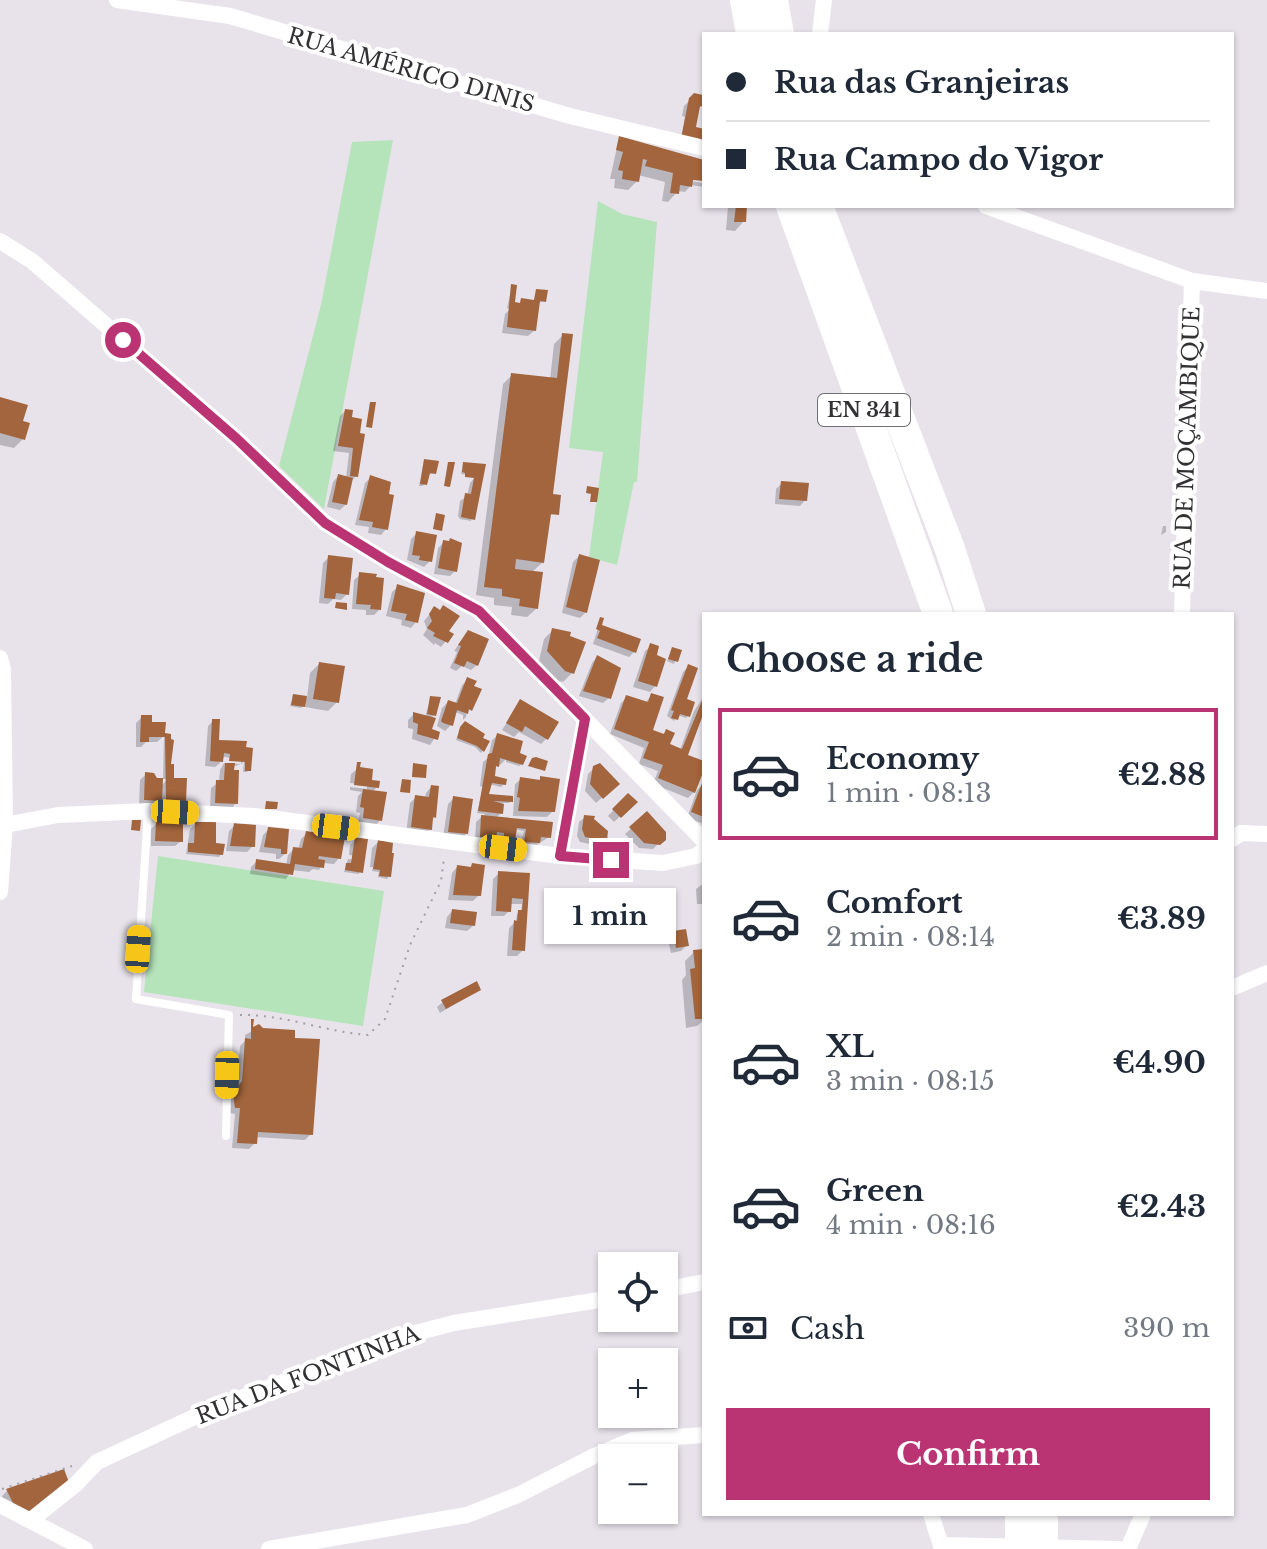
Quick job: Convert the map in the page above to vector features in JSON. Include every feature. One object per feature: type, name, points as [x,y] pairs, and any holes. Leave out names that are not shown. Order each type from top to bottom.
[{"type":"highway","points":[[745,0],[751,32]]},
{"type":"highway","points":[[773,0],[779,32]]},
{"type":"highway","name":"EN 341","points":[[810,208],[937,612]]},
{"type":"highway","name":"EN 341","points":[[810,208],[950,549],[970,612]]},
{"type":"highway","points":[[1020,1516],[1020,1549]]},
{"type":"highway","points":[[1043,1516],[1043,1549]]},
{"type":"street","name":"RUA AMÉRICO DINIS","points":[[117,0],[230,16],[570,116],[702,148]]},
{"type":"street","points":[[820,32],[824,0]]},
{"type":"street","points":[[991,208],[1192,281],[1267,291]]},
{"type":"street","points":[[0,241],[32,261],[80,302],[237,439],[325,523],[388,562],[479,611],[702,839]]},
{"type":"street","name":"RUA DE MOÇAMBIQUE","points":[[1182,612],[1192,281]]},
{"type":"street","points":[[0,658],[3,669],[0,892]]},
{"type":"street","points":[[560,856],[585,719]]},
{"type":"street","points":[[2,825],[58,815],[148,811],[254,816],[560,856],[663,863],[696,856],[702,852]]},
{"type":"street","points":[[1234,838],[1241,833],[1267,834]]},
{"type":"street","points":[[1234,987],[1267,973]]},
{"type":"street","points":[[678,1287],[702,1282]]},
{"type":"street","name":"RUA DA FONTINHA","points":[[31,1520],[76,1484],[97,1462],[205,1412],[400,1337],[454,1323],[598,1300]]},
{"type":"street","points":[[269,1549],[467,1515],[518,1495],[632,1440],[702,1435]]},
{"type":"street","points":[[0,1505],[85,1549]]},
{"type":"street","points":[[932,1516],[942,1547],[1119,1549]]},
{"type":"street","points":[[1128,1549],[1142,1516]]},
{"type":"lane","points":[[148,811],[136,999],[229,1015],[226,1136]]},
{"type":"path","points":[[229,1015],[252,1014],[340,1033],[368,1035],[385,1019],[410,945],[441,881],[446,841]]},
{"type":"path","points":[[0,1490],[63,1467],[97,1462]]},
{"type":"green space","points":[[393,140],[324,509],[279,466],[321,305],[352,142]]},
{"type":"green space","points":[[598,201],[622,214],[657,222],[637,482],[634,482],[617,565],[589,557],[603,452],[569,448]]},
{"type":"green space","points":[[158,856],[384,891],[363,1026],[144,992]]},
{"type":"building","points":[[694,93],[702,95],[696,127],[702,128],[702,142],[681,138],[689,98]]},
{"type":"building","points":[[619,136],[702,159],[702,181],[693,180],[692,187],[680,185],[679,194],[670,193],[673,173],[645,166],[647,160],[643,159],[639,182],[622,179],[623,171],[618,170],[623,152],[616,150]]},
{"type":"building","points":[[736,208],[747,208],[746,222],[734,222]]},
{"type":"building","points":[[511,284],[517,285],[515,302],[520,303],[521,298],[534,300],[536,289],[548,290],[546,302],[540,301],[536,331],[507,327]]},
{"type":"building","points":[[562,333],[573,334],[553,494],[561,495],[559,515],[551,514],[544,563],[516,559],[515,569],[543,572],[538,609],[519,606],[520,599],[502,596],[502,589],[484,587],[511,373],[557,378]]},
{"type":"building","points":[[0,397],[28,405],[23,421],[30,423],[25,440],[0,433]]},
{"type":"building","points":[[370,402],[376,402],[372,428],[366,427]]},
{"type":"building","points":[[345,409],[353,410],[352,417],[362,419],[360,433],[365,434],[358,477],[350,476],[353,448],[338,446]]},
{"type":"building","points":[[424,459],[439,461],[436,474],[430,473],[427,485],[420,484]]},
{"type":"building","points":[[448,462],[455,462],[450,487],[444,486]]},
{"type":"building","points":[[463,462],[486,464],[475,520],[461,517],[465,493],[471,494],[474,478],[465,477]]},
{"type":"building","points":[[338,474],[353,478],[347,505],[332,502]]},
{"type":"building","points":[[370,475],[391,482],[389,494],[394,495],[388,530],[372,527],[373,522],[359,520]]},
{"type":"building","points":[[781,481],[809,483],[807,501],[779,499]]},
{"type":"building","points":[[587,486],[599,488],[597,502],[590,502],[591,494],[586,493]]},
{"type":"building","points":[[436,513],[445,515],[442,531],[433,529]]},
{"type":"building","points":[[416,531],[437,535],[432,562],[419,560],[420,556],[412,555]]},
{"type":"building","points":[[450,538],[462,543],[457,572],[438,568],[443,540],[449,541]]},
{"type":"building","points":[[579,554],[600,560],[587,613],[566,607]]},
{"type":"building","points":[[328,555],[353,558],[349,595],[336,593],[335,599],[324,598]]},
{"type":"building","points":[[359,572],[384,578],[381,610],[370,609],[371,605],[356,604]]},
{"type":"building","points":[[397,584],[425,593],[418,623],[405,620],[407,614],[391,611]]},
{"type":"building","points":[[336,602],[347,603],[347,610],[335,608]]},
{"type":"building","points":[[443,605],[460,616],[449,631],[454,634],[448,643],[433,636],[435,633],[427,628],[432,621],[429,614],[434,606],[440,610]]},
{"type":"building","points":[[600,617],[604,618],[602,625],[641,639],[636,653],[597,638]]},
{"type":"building","points":[[552,628],[571,632],[570,636],[586,642],[574,674],[565,671],[547,651]]},
{"type":"building","points":[[468,630],[489,639],[478,666],[467,661],[464,667],[454,663],[461,646],[458,645]]},
{"type":"building","points":[[650,643],[659,646],[657,655],[666,659],[657,687],[638,681]]},
{"type":"building","points":[[672,647],[682,650],[678,662],[668,659]]},
{"type":"building","points":[[597,655],[621,668],[611,699],[583,691]]},
{"type":"building","points":[[319,662],[345,666],[339,703],[313,699]]},
{"type":"building","points":[[688,664],[698,668],[687,699],[695,702],[690,717],[680,714],[678,720],[671,718],[674,711],[671,710]]},
{"type":"building","points":[[467,677],[477,681],[474,686],[482,689],[472,711],[469,709],[468,714],[457,710],[453,726],[443,723],[448,700],[457,703]]},
{"type":"building","points":[[651,693],[664,697],[653,730],[664,734],[666,729],[675,733],[670,744],[682,749],[702,701],[702,717],[688,755],[702,760],[702,775],[695,793],[658,778],[663,765],[643,758],[649,742],[614,729],[626,695],[648,702]]},
{"type":"building","points":[[293,694],[307,696],[305,707],[291,705]]},
{"type":"building","points":[[430,696],[441,697],[436,716],[427,714]]},
{"type":"building","points":[[520,699],[559,722],[548,740],[525,726],[522,732],[506,723]]},
{"type":"building","points":[[413,712],[436,718],[432,729],[440,732],[438,740],[417,734],[418,724],[413,722]]},
{"type":"building","points":[[141,715],[152,715],[152,722],[166,722],[165,733],[171,734],[174,740],[171,764],[174,764],[174,778],[187,778],[186,802],[166,801],[165,737],[149,737],[149,742],[140,742]]},
{"type":"building","points":[[212,719],[220,719],[219,740],[247,741],[246,747],[253,748],[251,771],[245,771],[245,762],[229,761],[230,754],[224,753],[223,762],[210,761]]},
{"type":"building","points":[[465,721],[490,741],[484,752],[457,738]]},
{"type":"building","points":[[497,733],[523,741],[520,753],[527,756],[523,765],[500,758],[499,767],[496,766],[495,776],[507,779],[506,785],[492,783],[489,794],[513,796],[513,802],[493,801],[504,804],[503,814],[478,811],[488,754],[492,753]]},
{"type":"building","points":[[536,757],[548,761],[545,771],[528,766]]},
{"type":"building","points":[[357,762],[361,762],[360,767],[373,769],[372,780],[380,781],[379,788],[354,785]]},
{"type":"building","points":[[225,763],[235,763],[234,770],[239,770],[238,804],[215,803],[216,780],[224,780]]},
{"type":"building","points":[[413,763],[427,765],[426,778],[412,777]]},
{"type":"building","points":[[600,763],[620,784],[603,799],[590,784],[593,766]]},
{"type":"building","points":[[145,772],[163,778],[162,801],[144,800]]},
{"type":"building","points":[[540,776],[560,779],[555,812],[518,811],[520,777],[540,780]]},
{"type":"building","points":[[402,779],[411,780],[410,793],[400,792]]},
{"type":"building","points":[[702,783],[702,816],[691,812]]},
{"type":"building","points":[[431,785],[439,786],[432,830],[411,827],[415,795],[429,797]]},
{"type":"building","points":[[363,789],[387,792],[382,821],[363,818],[364,808],[360,807]]},
{"type":"building","points":[[628,793],[638,802],[621,818],[612,809]]},
{"type":"building","points":[[453,796],[473,799],[468,834],[448,832]]},
{"type":"building","points":[[266,801],[278,802],[277,809],[265,809]]},
{"type":"building","points":[[647,811],[666,832],[666,840],[660,845],[644,843],[629,827]]},
{"type":"building","points":[[481,815],[553,822],[551,838],[541,837],[540,843],[524,842],[526,829],[517,828],[515,841],[504,840],[504,833],[497,832],[496,838],[480,837]]},
{"type":"building","points":[[584,815],[595,816],[594,819],[608,831],[607,841],[585,837],[582,829]]},
{"type":"building","points":[[132,820],[141,820],[140,831],[131,830]]},
{"type":"building","points":[[156,821],[183,822],[183,842],[155,841]]},
{"type":"building","points":[[195,822],[216,822],[216,843],[225,844],[223,855],[188,852],[188,843],[194,843]]},
{"type":"building","points":[[234,823],[256,825],[255,847],[230,846]]},
{"type":"building","points":[[268,827],[289,829],[287,854],[281,854],[281,849],[264,847]]},
{"type":"building","points":[[306,831],[345,837],[341,859],[319,856],[318,859],[325,860],[324,868],[295,864],[293,875],[255,869],[256,859],[290,864],[293,847],[302,848]]},
{"type":"building","points":[[355,837],[368,839],[363,873],[345,870],[346,863],[351,863]]},
{"type":"building","points":[[378,840],[393,843],[391,877],[379,876],[380,870],[373,869]]},
{"type":"building","points":[[472,863],[485,865],[481,896],[453,895],[457,865],[471,867]]},
{"type":"building","points":[[498,871],[530,873],[525,951],[512,950],[514,920],[517,921],[518,910],[522,910],[523,899],[512,898],[511,912],[496,911]]},
{"type":"building","points":[[452,909],[477,912],[475,926],[450,923]]},
{"type":"building","points":[[686,929],[689,946],[676,948],[673,931]]},
{"type":"building","points":[[702,949],[702,1019],[695,1019],[690,969],[695,968],[693,950]]},
{"type":"building","points":[[477,981],[481,990],[446,1009],[441,1000]]},
{"type":"building","points":[[251,1019],[254,1019],[253,1027],[259,1024],[263,1028],[295,1030],[295,1038],[320,1039],[313,1135],[258,1132],[257,1144],[237,1143],[240,1108],[235,1108],[232,1088],[236,1089],[242,1081],[245,1038],[251,1039]]},
{"type":"building","points":[[64,1469],[70,1485],[45,1504],[27,1512],[15,1507],[6,1489]]},
{"type":"route","points":[[123,340],[237,439],[325,523],[388,562],[479,611],[585,719],[560,856],[611,860]]}]
